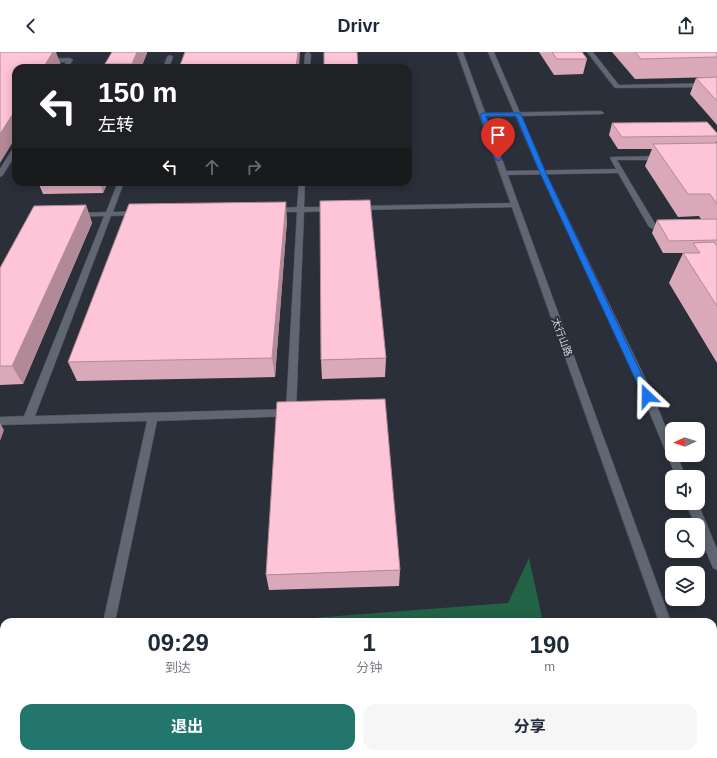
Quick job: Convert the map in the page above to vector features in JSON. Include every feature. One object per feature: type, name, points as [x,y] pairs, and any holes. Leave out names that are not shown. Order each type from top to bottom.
[{"type":"street","name":"太行山路","points":[[460,52],[664,618]]},
{"type":"street","points":[[491,52],[543,173],[642,382],[678,470]]},
{"type":"street","points":[[590,52],[617,87],[717,85]]},
{"type":"street","points":[[307,64],[308,54]]},
{"type":"street","points":[[167,64],[170,57]]},
{"type":"street","points":[[39,61],[70,60],[68,64]]},
{"type":"street","points":[[483,115],[601,113]]},
{"type":"street","points":[[0,175],[12,155]]},
{"type":"street","points":[[653,227],[613,158],[672,157]]},
{"type":"street","points":[[504,174],[621,172]]},
{"type":"street","points":[[28,420],[119,186]]},
{"type":"street","points":[[0,421],[291,413],[302,186]]},
{"type":"street","points":[[262,210],[515,204]]},
{"type":"street","points":[[70,215],[147,213]]},
{"type":"street","points":[[110,618],[153,417]]},
{"type":"street","points":[[695,510],[717,564]]},
{"type":"green space","points":[[529,558],[542,618],[311,618],[508,603]]},
{"type":"building","points":[[0,52],[53,52],[46,64],[12,64],[12,115],[0,134]]},
{"type":"building","points":[[112,52],[137,52],[132,64],[105,64]]},
{"type":"building","points":[[185,52],[298,52],[296,64],[180,64]]},
{"type":"building","points":[[324,52],[357,52],[358,64],[324,64]]},
{"type":"building","points":[[552,52],[582,52],[587,59],[557,59]]},
{"type":"building","points":[[635,52],[717,52],[717,57],[641,59]]},
{"type":"building","points":[[717,77],[717,101],[696,78]]},
{"type":"building","points":[[707,122],[717,133],[717,136],[622,137],[612,123]]},
{"type":"building","points":[[717,143],[717,204],[710,194],[688,194],[653,144]]},
{"type":"building","points":[[370,200],[386,358],[321,360],[320,201]]},
{"type":"building","points":[[286,202],[272,358],[68,362],[129,204]]},
{"type":"building","points":[[86,205],[12,366],[0,366],[0,268],[34,206]]},
{"type":"building","points":[[717,219],[717,240],[669,241],[657,220]]},
{"type":"building","points":[[714,242],[717,246],[717,306],[683,253],[700,253],[693,243]]},
{"type":"building","points":[[385,399],[400,570],[266,575],[277,402]]},
{"type":"route","points":[[498,159],[483,115],[518,114],[543,173],[642,382],[647,396]]}]
